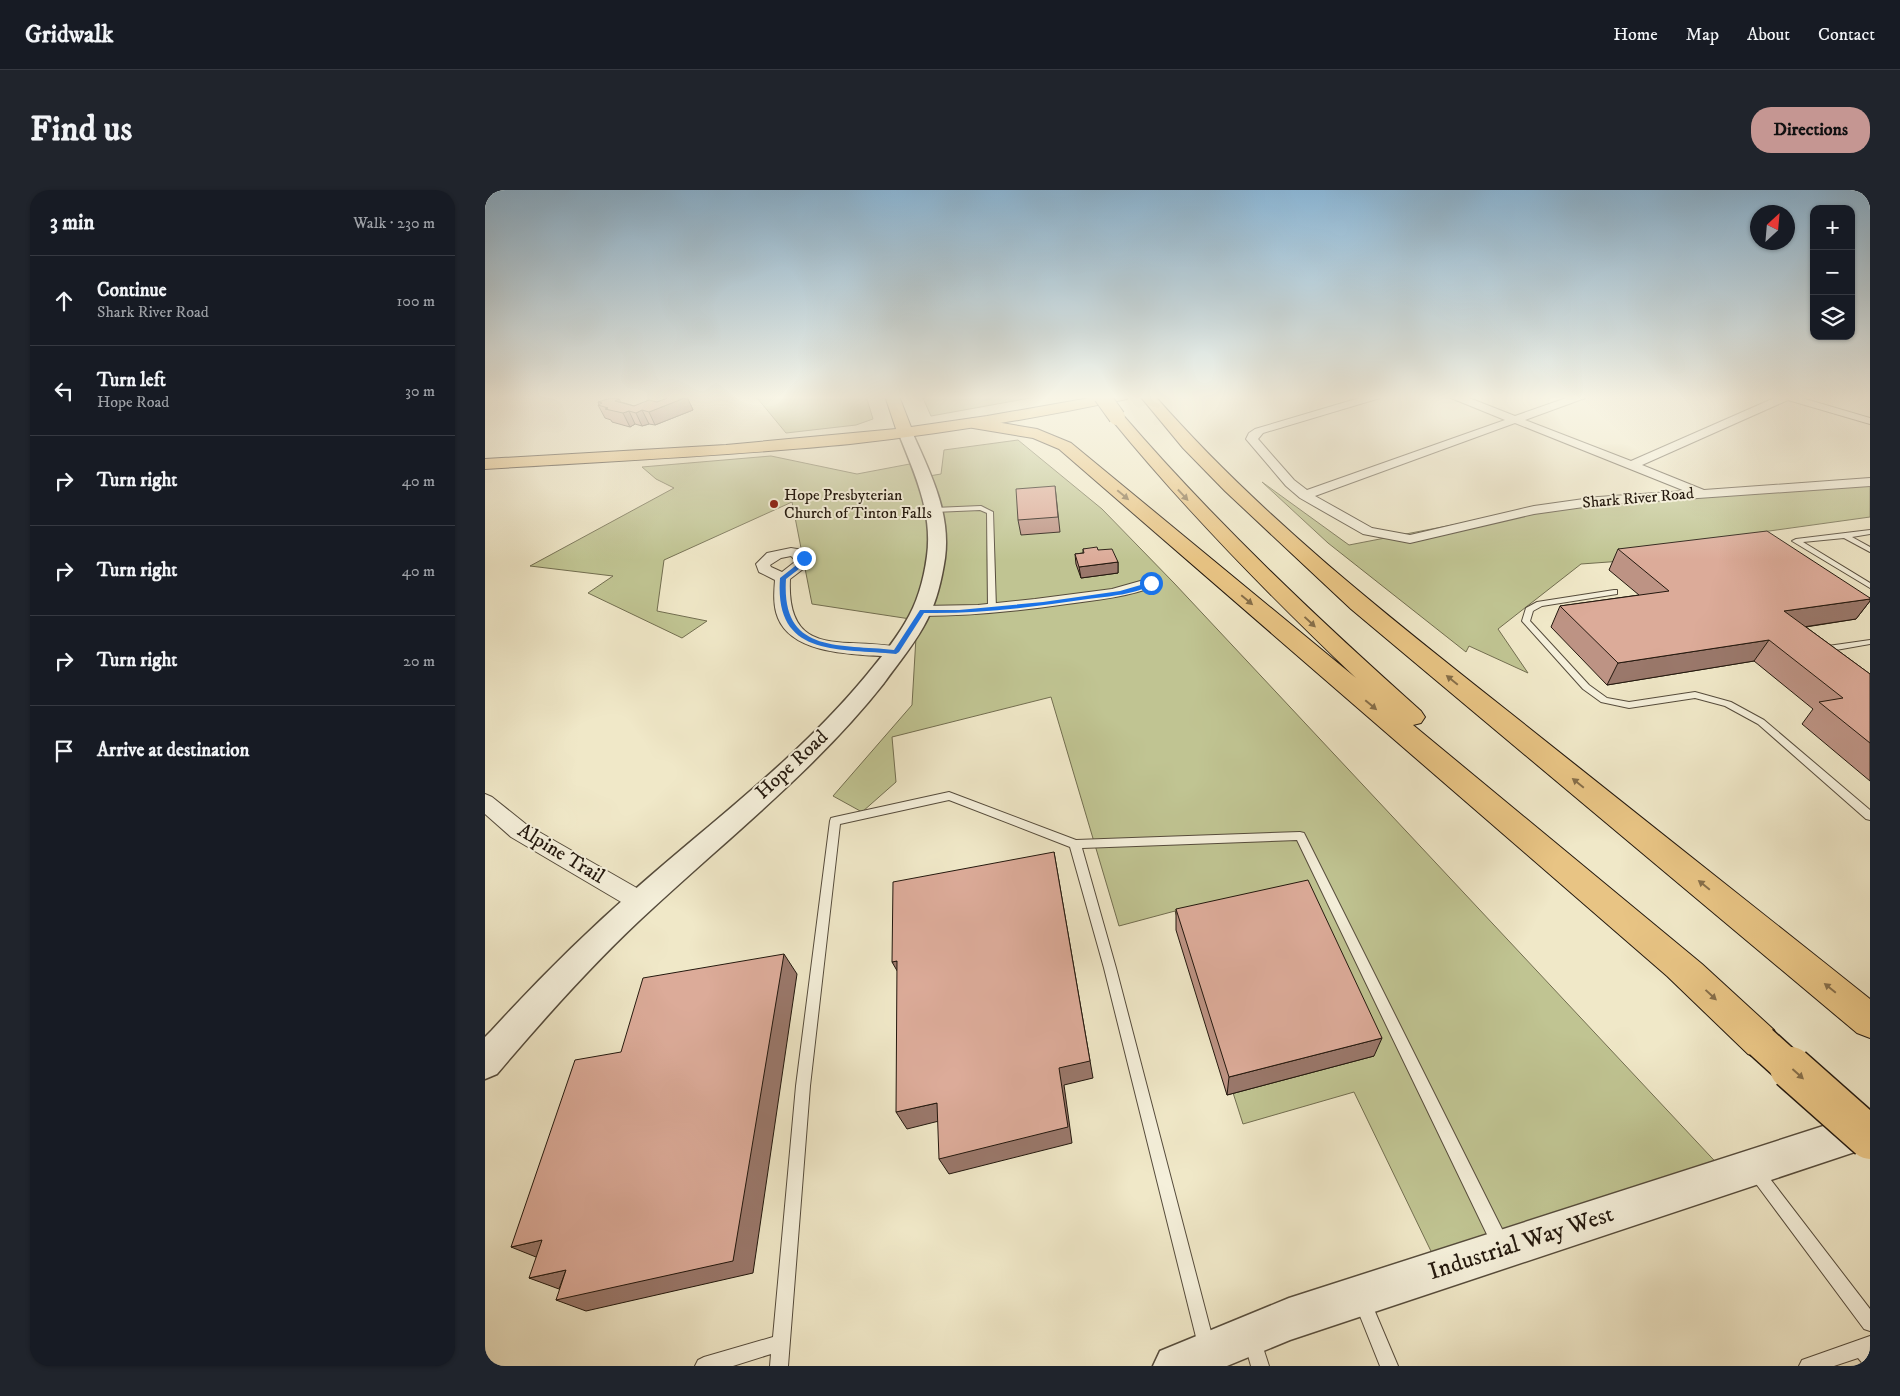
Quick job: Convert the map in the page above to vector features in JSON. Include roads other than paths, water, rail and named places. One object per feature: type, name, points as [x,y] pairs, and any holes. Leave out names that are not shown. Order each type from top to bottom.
[{"type":"main road","points":[[485,464],[697,451]]},
{"type":"main road","points":[[1071,451],[1690,975]]},
{"type":"main road","points":[[1150,451],[1170,481],[1279,594],[1761,1042],[1870,1138]]},
{"type":"main road","points":[[1195,451],[1231,487],[1359,604],[1869,1020]]},
{"type":"street","name":"Hope Road","points":[[485,1062],[556,984],[641,902],[841,720],[896,652],[922,611],[936,558],[938,523],[931,497],[913,451]]},
{"type":"street","name":"Shark River Road","points":[[1261,451],[1290,482],[1305,495],[1368,531],[1383,536],[1410,539],[1569,504],[1870,482]]},
{"type":"street","points":[[1305,495],[1429,451]]},
{"type":"street","points":[[1596,451],[1701,493]]},
{"type":"street","points":[[1632,465],[1664,451]]},
{"type":"street","points":[[783,578],[782,598],[785,612],[789,625],[797,633],[809,640],[823,644],[896,652]]},
{"type":"street","points":[[922,611],[959,612],[992,609],[1121,593],[1151,583]]},
{"type":"street","name":"Alpine Trail","points":[[485,802],[519,831],[641,902]]},
{"type":"street","name":"Industrial Way West","points":[[1192,1359],[1256,1350],[1289,1319],[1870,1129]]},
{"type":"lane","points":[[935,510],[981,508],[990,512],[992,609]]},
{"type":"lane","points":[[1870,532],[1796,541],[1870,586]]},
{"type":"lane","points":[[1845,536],[1870,550]]},
{"type":"lane","points":[[1614,592],[1540,604],[1529,610],[1525,620],[1586,688],[1604,700],[1629,705],[1695,695],[1728,704],[1761,722],[1870,816]]},
{"type":"lane","points":[[1842,658],[1828,648],[1870,642]]},
{"type":"lane","points":[[779,1366],[803,1086],[835,821],[949,796],[1075,844],[1300,836],[1503,1249]]},
{"type":"lane","points":[[1075,844],[1112,978],[1192,1359]]},
{"type":"lane","points":[[1753,1168],[1870,1323]]},
{"type":"lane","points":[[1360,1296],[1389,1366]]},
{"type":"lane","points":[[704,1366],[781,1343]]},
{"type":"lane","points":[[1808,1366],[1867,1350]]},
{"type":"place","name":"Hope Presbyterian Church of Tinton Falls","points":[[774,504]]}]
